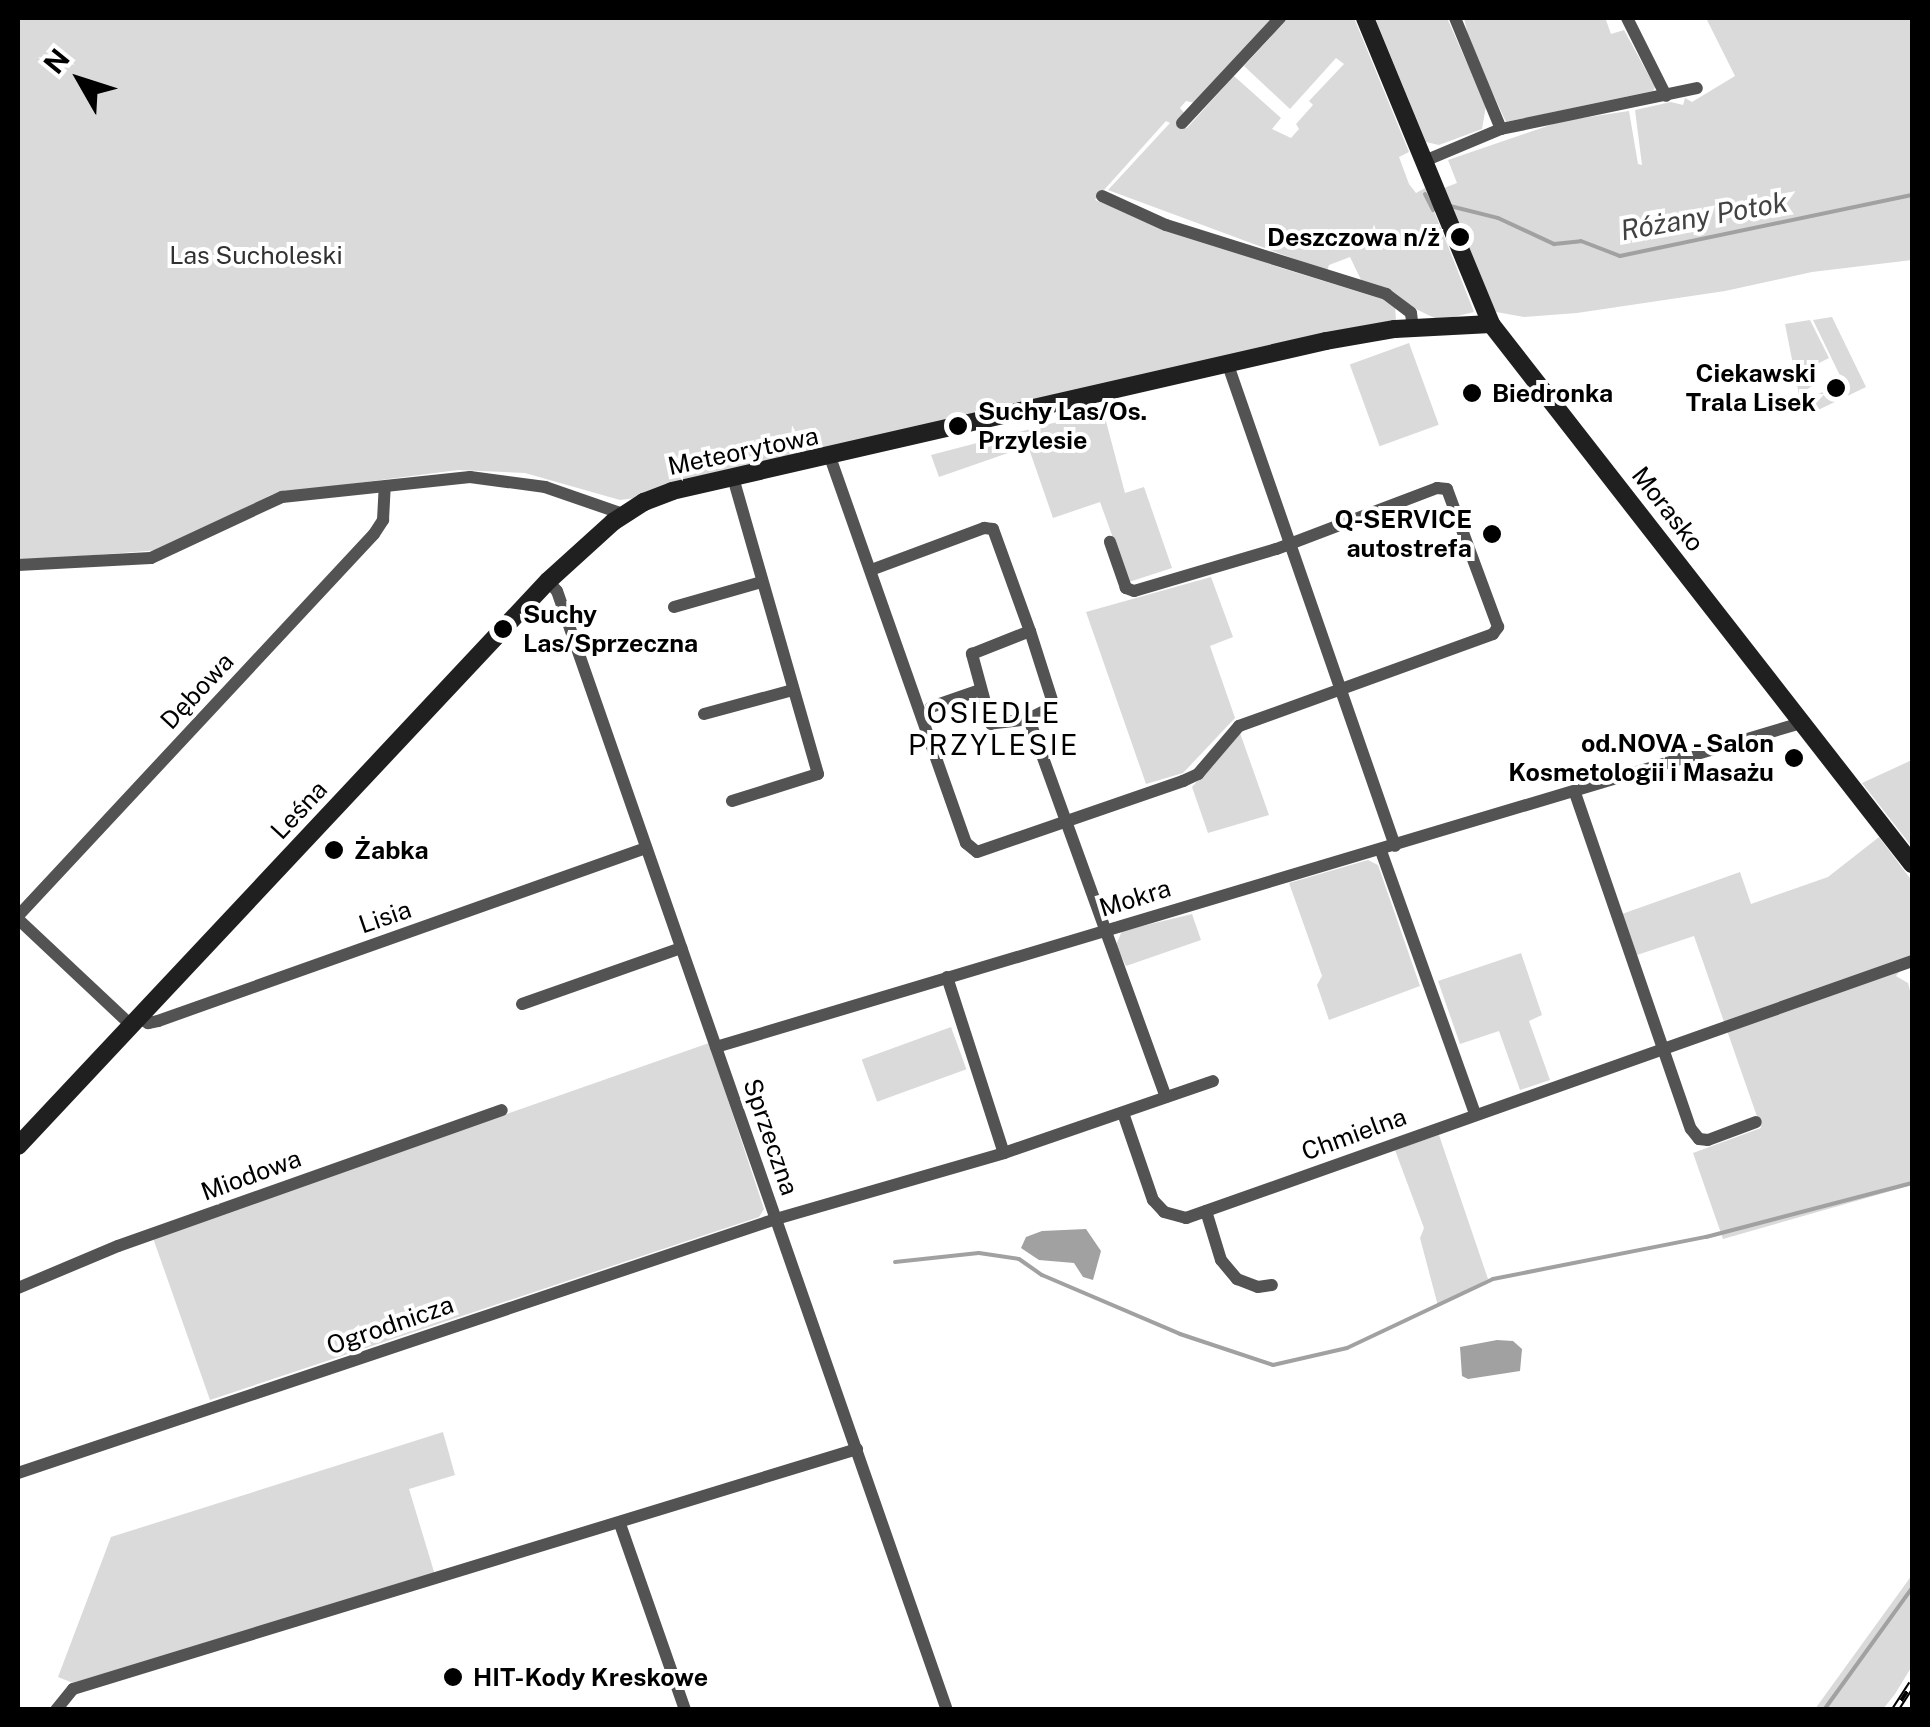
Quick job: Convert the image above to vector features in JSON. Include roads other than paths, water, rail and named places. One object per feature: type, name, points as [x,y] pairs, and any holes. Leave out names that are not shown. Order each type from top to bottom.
[{"type":"street","points":[[1182,123],[1280,18]]},
{"type":"street","name":"Morasko","points":[[1365,18],[1491,324],[1912,864]]},
{"type":"street","points":[[1456,18],[1501,129]]},
{"type":"street","points":[[1627,18],[1666,96]]},
{"type":"street","points":[[1422,162],[1501,129],[1697,88]]},
{"type":"street","points":[[1102,196],[1166,225],[1386,294],[1411,313],[1413,330]]},
{"type":"street","name":"Meteorytowa","points":[[623,514],[663,494],[1326,341],[1491,324]]},
{"type":"street","points":[[1228,365],[1342,688],[1388,848],[1475,1114]]},
{"type":"street","points":[[830,457],[970,849],[977,852],[1183,781],[1198,774],[1239,726],[1492,634],[1498,627],[1447,489],[1437,488],[1244,559],[1134,591],[1126,588],[1110,542]]},
{"type":"street","points":[[18,565],[151,558],[282,497],[484,477],[546,487],[623,514]]},
{"type":"street","points":[[732,801],[818,774],[733,480]]},
{"type":"street","name":"Dębowa","points":[[18,918],[374,534],[383,520],[385,487]]},
{"type":"street","name":"Leśna","points":[[18,1146],[548,581],[623,514]]},
{"type":"street","points":[[871,570],[993,528],[1030,631],[1054,706],[1029,719],[991,724],[972,654],[1030,631]]},
{"type":"street","name":"Sprzeczna","points":[[548,581],[557,591],[947,1710]]},
{"type":"street","points":[[674,608],[762,582]]},
{"type":"street","points":[[704,714],[794,690]]},
{"type":"street","points":[[931,707],[980,690]]},
{"type":"street","points":[[1029,719],[1166,1097]]},
{"type":"street","name":"Mokra","points":[[716,1047],[1804,722]]},
{"type":"street","points":[[1572,794],[1691,1129],[1699,1139],[1708,1140],[1756,1122]]},
{"type":"street","name":"Lisia","points":[[135,1021],[154,1022],[646,848]]},
{"type":"street","points":[[18,918],[135,1021]]},
{"type":"street","points":[[522,1004],[681,948]]},
{"type":"street","name":"Chmielna","points":[[1123,1113],[1152,1200],[1164,1212],[1186,1218],[1662,1046],[1912,961]]},
{"type":"street","points":[[946,977],[1004,1153]]},
{"type":"street","name":"Ogrodnicza","points":[[18,1473],[776,1219],[1004,1153],[1213,1081]]},
{"type":"street","name":"Miodowa","points":[[18,1288],[118,1246],[502,1110]]},
{"type":"street","points":[[1206,1211],[1222,1260],[1237,1279],[1258,1286],[1272,1285]]},
{"type":"street","points":[[56,1710],[73,1689],[404,1591],[857,1449]]},
{"type":"street","points":[[620,1524],[685,1710]]},
{"type":"waterway","name":"Różany Potok","points":[[1425,194],[1433,210]]},
{"type":"waterway","name":"Różany Potok","points":[[1450,206],[1498,218],[1554,244],[1581,241],[1620,256],[1912,195]]},
{"type":"waterway","points":[[895,1262],[979,1253],[1019,1259],[1042,1275],[1180,1334],[1273,1365],[1347,1348],[1493,1279],[1706,1237],[1912,1183]]},
{"type":"waterway","points":[[1824,1710],[1912,1588]]},
{"type":"railway","points":[[1895,1710],[1912,1684]]},
{"type":"place","name":"Deszczowa n/ż","points":[[1460,237]]},
{"type":"place","name":"Ciekawski Trala Lisek","points":[[1836,388]]},
{"type":"place","name":"Biedronka","points":[[1472,393]]},
{"type":"place","name":"Suchy Las/Os. Przylesie","points":[[958,426]]},
{"type":"place","name":"Q-SERVICE autostrefa","points":[[1492,534]]},
{"type":"place","name":"Suchy Las/Sprzeczna","points":[[503,629]]},
{"type":"place","name":"od.NOVA - Salon Kosmetologii i Masażu","points":[[1794,758]]},
{"type":"place","name":"Żabka","points":[[334,850]]},
{"type":"place","name":"HIT-Kody Kreskowe","points":[[453,1677]]},
{"type":"district","name":"OSIEDLE PRZYLESIE","points":[[994,729]]},
{"type":"park label","name":"Las Sucholeski","points":[[256,255]]}]
